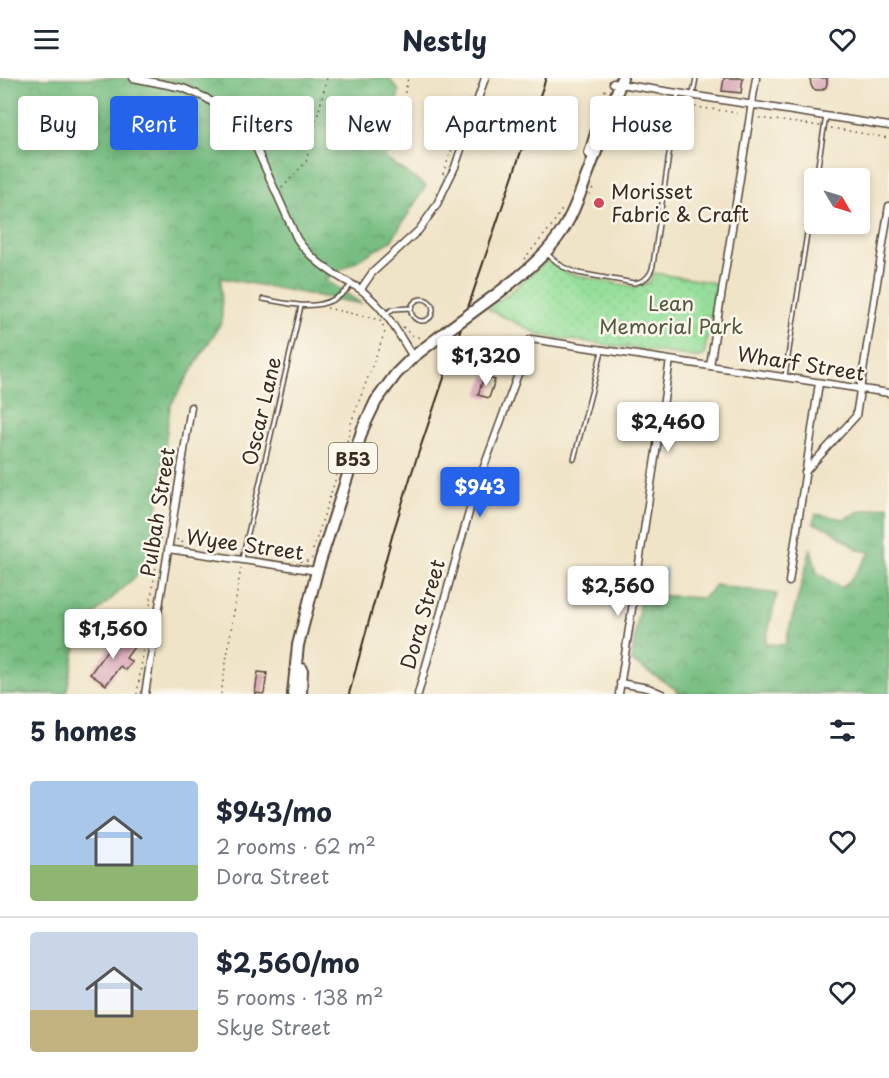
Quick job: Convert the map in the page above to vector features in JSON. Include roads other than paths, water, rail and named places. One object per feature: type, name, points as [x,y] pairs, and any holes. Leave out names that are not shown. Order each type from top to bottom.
[{"type":"main road","name":"B53","points":[[293,694],[298,645],[317,571],[366,421],[385,388],[413,357],[522,274],[557,238],[582,188],[619,84]]},
{"type":"main road","name":"B53","points":[[301,694],[303,655],[317,571]]},
{"type":"street","points":[[133,78],[183,88],[206,98],[226,112],[257,150],[305,252],[322,266],[361,289],[375,302],[386,314],[413,357]]},
{"type":"street","points":[[361,289],[372,273],[419,230],[436,206],[455,167],[485,78]]},
{"type":"street","points":[[710,366],[756,78]]},
{"type":"street","points":[[619,84],[693,96]]},
{"type":"street","points":[[694,96],[889,126]]},
{"type":"street","points":[[805,472],[856,416],[889,206]]},
{"type":"street","name":"Wharf Street","points":[[531,339],[889,393]]},
{"type":"street","name":"Dora Street","points":[[418,694],[475,491],[531,339]]},
{"type":"street","points":[[618,694],[670,360]]},
{"type":"street","points":[[789,582],[819,382]]},
{"type":"street","name":"Pulbah Street","points":[[145,694],[191,407]]},
{"type":"street","name":"Wyee Street","points":[[168,549],[317,571]]},
{"type":"street","points":[[620,683],[648,688],[662,694]]},
{"type":"lane","points":[[693,96],[696,78]]},
{"type":"lane","points":[[545,252],[563,267],[588,275],[634,284],[649,275],[653,265],[678,93]]},
{"type":"lane","points":[[818,168],[826,116]]},
{"type":"lane","points":[[785,377],[807,234]]},
{"type":"lane","points":[[263,299],[301,306],[316,306],[345,292],[352,284]]},
{"type":"lane","points":[[424,299],[431,303],[433,310],[430,317],[420,321],[412,315],[411,309],[414,302],[424,299]]},
{"type":"lane","name":"Oscar Lane","points":[[242,560],[301,306]]},
{"type":"lane","points":[[386,314],[393,309],[411,309]]},
{"type":"lane","points":[[574,459],[602,350]]},
{"type":"waterway","points":[[661,598],[666,567]]},
{"type":"railway","points":[[349,694],[412,472],[546,78]]},
{"type":"place","name":"Morisset Fabric & Craft","points":[[599,203]]},
{"type":"park label","name":"Lean Memorial Park","points":[[671,314]]}]
